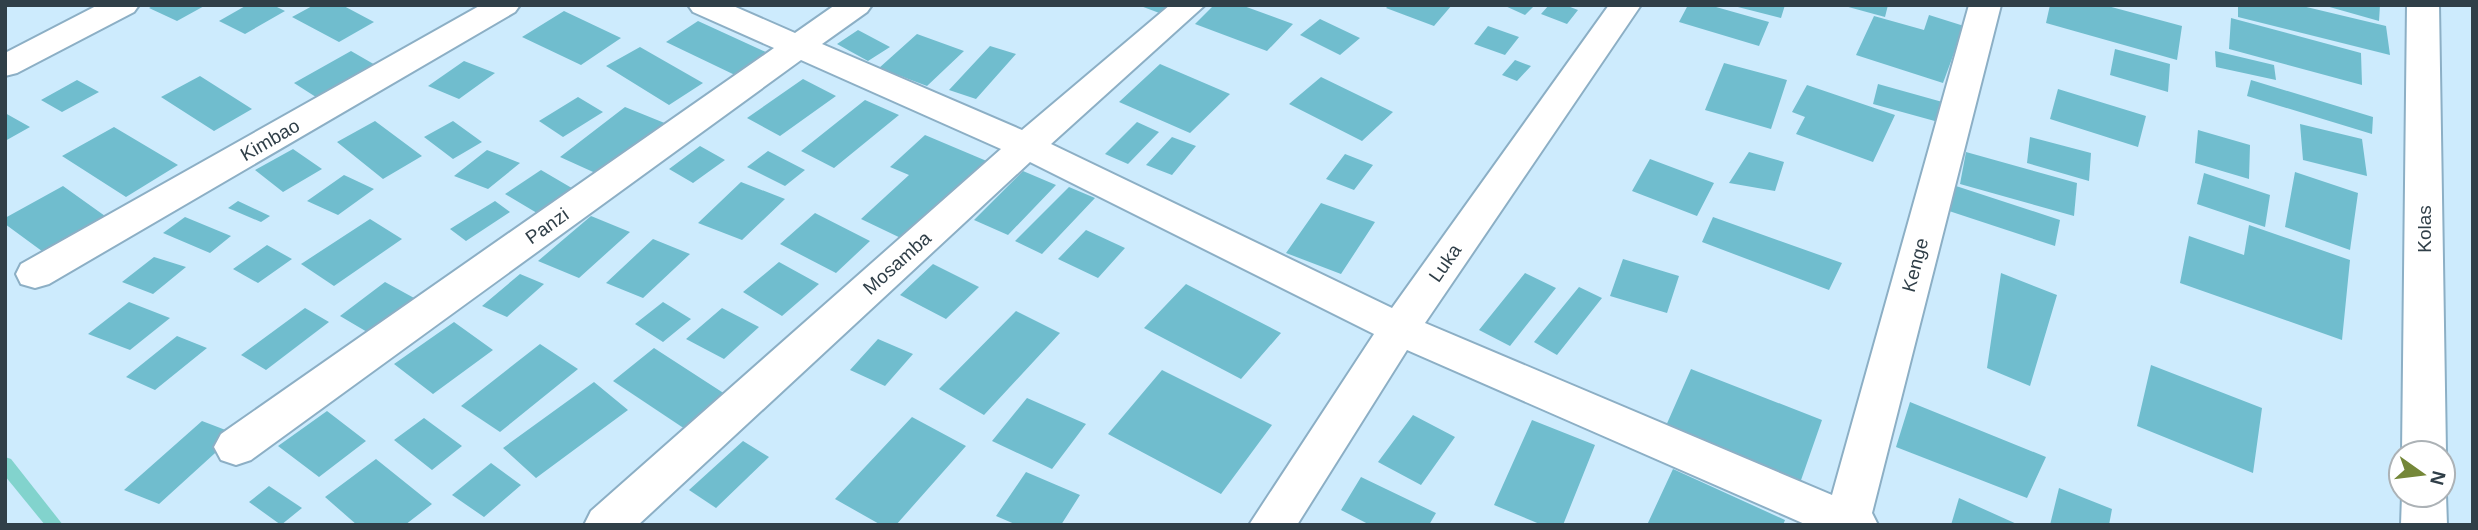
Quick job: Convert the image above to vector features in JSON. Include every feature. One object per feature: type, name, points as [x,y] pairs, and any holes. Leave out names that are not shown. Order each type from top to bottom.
[{"type":"street","points":[[5,66],[122,5]]},
{"type":"street","name":"Kimbao","points":[[35,274],[504,5]]},
{"type":"street","points":[[704,5],[1026,146],[1399,329],[1849,524]]},
{"type":"street","name":"Panzi","points":[[236,446],[856,5]]},
{"type":"street","name":"Mosamba","points":[[607,525],[1026,146],[1189,5]]},
{"type":"street","name":"Luka","points":[[1272,525],[1399,329],[1625,5]]},
{"type":"street","name":"Kenge","points":[[1849,524],[1985,5]]},
{"type":"street","name":"Kolas","points":[[2423,5],[2424,439]]},
{"type":"building","points":[[154,5],[206,5],[177,21],[149,8]]},
{"type":"building","points":[[247,5],[273,5],[285,11],[245,34],[219,21]]},
{"type":"building","points":[[314,5],[342,5],[374,22],[339,42],[292,17]]},
{"type":"building","points":[[1138,5],[1171,5],[1162,14]]},
{"type":"building","points":[[1214,5],[1241,5],[1293,24],[1267,51],[1195,24]]},
{"type":"building","points":[[1389,5],[1452,5],[1434,26],[1386,8]]},
{"type":"building","points":[[1503,5],[1535,5],[1525,15]]},
{"type":"building","points":[[1549,5],[1565,5],[1578,10],[1567,24],[1541,14]]},
{"type":"building","points":[[1688,5],[1709,5],[1769,22],[1759,46],[1679,22]]},
{"type":"building","points":[[1730,5],[1785,5],[1781,18]]},
{"type":"building","points":[[1841,5],[1888,5],[1885,17]]},
{"type":"building","points":[[2050,5],[2104,5],[2182,26],[2177,60],[2046,23]]},
{"type":"building","points":[[2238,5],[2298,5],[2386,26],[2390,55],[2238,17]]},
{"type":"building","points":[[2380,5],[2379,21],[2326,6]]},
{"type":"building","points":[[564,11],[621,38],[581,65],[522,37]]},
{"type":"building","points":[[1929,15],[1964,26],[1943,83],[1856,55],[1874,16],[1924,30]]},
{"type":"building","points":[[2231,18],[2361,53],[2362,85],[2229,49]]},
{"type":"building","points":[[1320,19],[1360,38],[1340,55],[1300,35]]},
{"type":"building","points":[[698,21],[768,53],[737,76],[666,42]]},
{"type":"building","points":[[1488,26],[1519,37],[1505,55],[1474,44]]},
{"type":"building","points":[[858,30],[890,47],[868,61],[837,44]]},
{"type":"building","points":[[917,34],[964,51],[927,86],[879,68]]},
{"type":"building","points":[[990,46],[1016,54],[976,99],[949,90]]},
{"type":"building","points":[[640,47],[703,83],[669,105],[606,66]]},
{"type":"building","points":[[2115,49],[2170,64],[2168,92],[2110,75]]},
{"type":"building","points":[[351,51],[377,66],[319,99],[294,83]]},
{"type":"building","points":[[2215,51],[2274,65],[2276,80],[2216,67]]},
{"type":"building","points":[[1515,60],[1531,66],[1517,81],[1502,75]]},
{"type":"building","points":[[464,61],[495,73],[459,99],[428,86]]},
{"type":"building","points":[[1724,63],[1787,80],[1771,129],[1705,110]]},
{"type":"building","points":[[1160,64],[1230,94],[1190,133],[1119,102]]},
{"type":"building","points":[[200,76],[252,109],[214,131],[161,97]]},
{"type":"building","points":[[1321,77],[1393,112],[1362,141],[1289,104]]},
{"type":"building","points":[[803,79],[836,96],[780,136],[747,118]]},
{"type":"building","points":[[77,80],[99,92],[62,112],[41,100]]},
{"type":"building","points":[[2251,80],[2373,117],[2372,134],[2247,96]]},
{"type":"building","points":[[1878,84],[1946,103],[1942,123],[1873,104]]},
{"type":"building","points":[[1807,85],[1895,115],[1873,162],[1796,134],[1805,117],[1792,112]]},
{"type":"building","points":[[2058,89],[2146,116],[2138,147],[2050,119]]},
{"type":"building","points":[[578,97],[603,112],[563,137],[539,121]]},
{"type":"building","points":[[865,100],[899,115],[834,168],[801,151]]},
{"type":"building","points":[[625,107],[667,124],[602,176],[560,157]]},
{"type":"building","points":[[5,113],[30,127],[5,141]]},
{"type":"building","points":[[375,121],[422,156],[383,179],[337,142]]},
{"type":"building","points":[[453,121],[482,142],[453,159],[424,137]]},
{"type":"building","points":[[1137,122],[1159,132],[1128,164],[1105,154]]},
{"type":"building","points":[[2300,124],[2362,139],[2367,176],[2303,160]]},
{"type":"building","points":[[114,127],[178,165],[126,197],[62,156]]},
{"type":"building","points":[[2198,130],[2250,145],[2249,179],[2195,163]]},
{"type":"building","points":[[925,135],[989,162],[907,241],[861,219],[909,175],[890,167]]},
{"type":"building","points":[[1172,137],[1196,146],[1172,175],[1146,165]]},
{"type":"building","points":[[2030,137],[2091,153],[2089,181],[2027,163]]},
{"type":"building","points":[[700,146],[725,160],[693,183],[669,169]]},
{"type":"building","points":[[293,149],[322,169],[283,192],[255,170]]},
{"type":"building","points":[[487,150],[520,163],[488,189],[454,176]]},
{"type":"building","points":[[768,151],[805,170],[785,186],[747,167]]},
{"type":"building","points":[[1749,152],[1784,162],[1775,191],[1729,183]]},
{"type":"building","points":[[1966,152],[2077,183],[2074,216],[1960,184]]},
{"type":"building","points":[[1345,154],[1373,165],[1354,190],[1326,179]]},
{"type":"building","points":[[1650,159],[1714,183],[1697,216],[1632,191]]},
{"type":"building","points":[[541,170],[582,194],[547,219],[505,194]]},
{"type":"building","points":[[1023,171],[1056,185],[1008,235],[974,220]]},
{"type":"building","points":[[2295,172],[2358,193],[2350,250],[2285,227]]},
{"type":"building","points":[[2204,173],[2270,195],[2265,227],[2197,204]]},
{"type":"building","points":[[344,175],[374,189],[338,215],[307,201]]},
{"type":"building","points":[[741,182],[785,199],[742,240],[698,223]]},
{"type":"building","points":[[63,186],[112,221],[50,257],[5,224],[5,218]]},
{"type":"building","points":[[1956,186],[2060,220],[2055,246],[1949,211]]},
{"type":"building","points":[[1069,187],[1095,198],[1042,254],[1015,241]]},
{"type":"building","points":[[238,201],[270,216],[261,222],[228,208]]},
{"type":"building","points":[[495,201],[510,212],[466,241],[450,229]]},
{"type":"building","points":[[1321,203],[1375,222],[1341,274],[1286,253]]},
{"type":"building","points":[[815,213],[870,241],[836,273],[780,244]]},
{"type":"building","points":[[591,216],[630,232],[579,278],[538,261]]},
{"type":"building","points":[[185,217],[231,236],[210,253],[163,233]]},
{"type":"building","points":[[1713,217],[1842,263],[1829,290],[1702,242]]},
{"type":"building","points":[[370,219],[402,239],[334,286],[301,264]]},
{"type":"building","points":[[2249,225],[2350,260],[2342,340],[2180,283],[2189,236],[2244,255]]},
{"type":"building","points":[[1086,230],[1125,248],[1098,278],[1058,259]]},
{"type":"building","points":[[653,239],[690,254],[643,298],[606,283]]},
{"type":"building","points":[[267,245],[292,259],[258,283],[233,269]]},
{"type":"building","points":[[154,257],[186,267],[153,294],[122,282]]},
{"type":"building","points":[[1623,259],[1679,276],[1667,313],[1610,296]]},
{"type":"building","points":[[779,262],[819,284],[782,316],[743,292]]},
{"type":"building","points":[[933,264],[979,287],[946,319],[900,295]]},
{"type":"building","points":[[1525,273],[1556,288],[1510,346],[1479,330]]},
{"type":"building","points":[[2001,273],[2057,295],[2030,386],[1987,368]]},
{"type":"building","points":[[520,274],[544,284],[507,317],[482,306]]},
{"type":"building","points":[[385,282],[425,304],[379,339],[340,316]]},
{"type":"building","points":[[1186,284],[1281,333],[1241,379],[1144,328]]},
{"type":"building","points":[[1579,287],[1602,298],[1557,355],[1534,342]]},
{"type":"building","points":[[129,302],[170,318],[130,350],[88,334]]},
{"type":"building","points":[[663,302],[691,319],[663,342],[635,324]]},
{"type":"building","points":[[305,308],[329,322],[266,370],[241,355]]},
{"type":"building","points":[[722,308],[759,327],[724,359],[686,339]]},
{"type":"building","points":[[1016,311],[1060,333],[984,415],[939,389]]},
{"type":"building","points":[[454,322],[493,350],[433,394],[394,364]]},
{"type":"building","points":[[177,336],[207,348],[155,390],[126,377]]},
{"type":"building","points":[[878,339],[913,354],[885,386],[850,370]]},
{"type":"building","points":[[540,344],[578,369],[500,432],[461,406]]},
{"type":"building","points":[[654,348],[725,394],[685,429],[613,381]]},
{"type":"building","points":[[2151,365],[2262,408],[2253,473],[2137,426]]},
{"type":"building","points":[[1691,369],[1822,420],[1800,483],[1665,428]]},
{"type":"building","points":[[1162,370],[1272,425],[1221,494],[1108,434]]},
{"type":"building","points":[[594,382],[628,410],[536,478],[503,448]]},
{"type":"building","points":[[1027,398],[1086,424],[1052,469],[992,441]]},
{"type":"building","points":[[1910,402],[2046,457],[2027,498],[1896,447]]},
{"type":"building","points":[[327,411],[366,441],[319,477],[278,446]]},
{"type":"building","points":[[1413,415],[1455,437],[1421,485],[1378,462]]},
{"type":"building","points":[[912,417],[966,446],[896,525],[881,525],[835,499]]},
{"type":"building","points":[[424,418],[462,446],[432,470],[394,440]]},
{"type":"building","points":[[1532,420],[1595,445],[1563,525],[1542,525],[1494,505]]},
{"type":"building","points":[[202,421],[236,434],[159,504],[124,490]]},
{"type":"building","points":[[743,441],[769,457],[716,508],[689,490]]},
{"type":"building","points":[[376,459],[432,504],[405,525],[357,525],[325,497]]},
{"type":"building","points":[[491,463],[521,485],[484,517],[452,495]]},
{"type":"building","points":[[1673,469],[1785,520],[1783,525],[1647,525]]},
{"type":"building","points":[[1026,472],[1080,495],[1061,525],[1017,525],[996,516]]},
{"type":"building","points":[[1361,477],[1436,513],[1429,525],[1370,525],[1341,510]]},
{"type":"building","points":[[269,486],[302,508],[281,525],[249,502]]},
{"type":"building","points":[[2059,488],[2112,509],[2109,525],[2050,525]]},
{"type":"building","points":[[1959,498],[2019,525],[1951,525]]},
{"type":"waterway","points":[[5,464],[55,525]]}]
